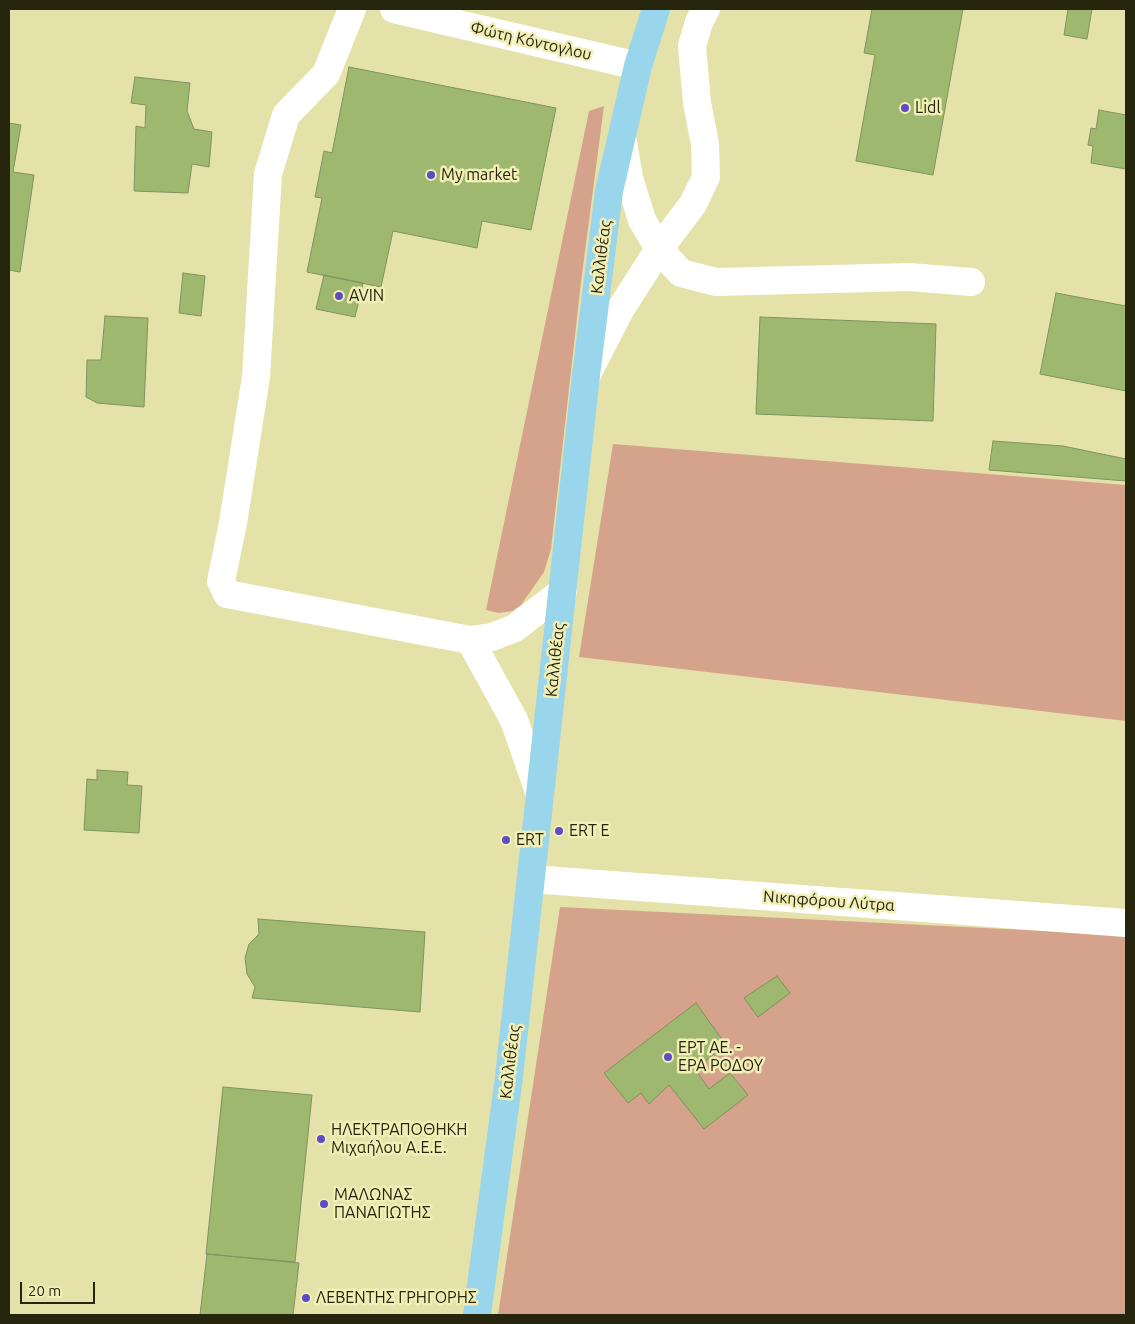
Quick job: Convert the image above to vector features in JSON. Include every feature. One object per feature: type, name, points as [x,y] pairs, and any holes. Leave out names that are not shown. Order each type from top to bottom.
[{"type":"main road","name":"Καλλιθέας","points":[[477,1315],[509,1077],[586,375],[609,191],[638,66],[656,9]]},
{"type":"street","points":[[352,9],[326,74],[286,115],[268,174],[256,377],[233,523],[221,581],[227,594],[470,640],[492,637],[515,628],[563,591]]},
{"type":"street","name":"Φώτη Κόντογλου","points":[[394,9],[638,66]]},
{"type":"street","points":[[586,375],[620,310],[659,250],[693,204],[706,177],[705,144],[697,103],[692,46],[699,22],[706,9]]},
{"type":"street","points":[[622,136],[628,178],[642,220],[659,250],[681,273],[716,282],[910,277],[971,282]]},
{"type":"street","points":[[470,640],[514,720],[540,795]]},
{"type":"street","name":"Νικηφόρου Λύτρα","points":[[531,879],[1126,923]]},
{"type":"shaded area","points":[[604,106],[581,282],[551,549],[544,572],[521,605],[512,611],[499,613],[486,610],[589,111]]},
{"type":"shaded area","points":[[613,444],[1126,485],[1126,721],[579,657]]},
{"type":"shaded area","points":[[560,907],[1126,935],[1126,1315],[498,1315]]},
{"type":"building","name":"Lidl","points":[[872,9],[963,9],[933,175],[856,161],[875,55],[864,53]]},
{"type":"building","points":[[1068,9],[1092,9],[1087,39],[1064,35]]},
{"type":"building","name":"My market","points":[[349,67],[556,108],[531,230],[482,221],[477,248],[393,231],[381,287],[307,272],[322,198],[315,197],[324,151],[332,153]]},
{"type":"building","points":[[135,77],[190,83],[187,111],[194,129],[212,132],[209,167],[192,164],[188,193],[134,191],[136,126],[145,128],[146,105],[131,103]]},
{"type":"building","points":[[1099,110],[1126,115],[1126,169],[1091,163],[1093,146],[1088,145],[1091,128],[1096,129]]},
{"type":"building","points":[[9,123],[21,125],[13,172],[34,175],[20,272],[9,270]]},
{"type":"building","points":[[183,273],[205,276],[201,316],[179,313]]},
{"type":"building","points":[[324,275],[363,283],[355,317],[316,309]]},
{"type":"building","points":[[1056,293],[1126,306],[1126,391],[1040,374]]},
{"type":"building","points":[[105,316],[148,318],[144,407],[97,403],[86,397],[87,360],[101,360]]},
{"type":"building","points":[[760,317],[936,324],[933,421],[756,414]]},
{"type":"building","points":[[993,441],[1063,446],[1126,459],[1126,481],[989,470]]},
{"type":"building","points":[[97,770],[128,772],[127,785],[142,786],[139,833],[84,830],[87,779],[97,780]]},
{"type":"building","points":[[258,919],[425,932],[420,1012],[252,998],[255,987],[247,974],[245,958],[249,944],[259,934]]},
{"type":"building","points":[[777,976],[790,993],[758,1017],[744,998]]},
{"type":"building","name":"ΕΡΤ ΑΕ. - ΕΡΑ ΡΟΔΟΥ","points":[[696,1003],[726,1045],[695,1069],[709,1089],[730,1073],[748,1095],[704,1129],[669,1085],[649,1104],[641,1093],[628,1103],[604,1073]]},
{"type":"building","points":[[223,1087],[312,1095],[295,1262],[206,1254]]},
{"type":"building","points":[[207,1254],[299,1263],[293,1315],[200,1315]]},
{"type":"place","name":"Lidl","points":[[905,108]]},
{"type":"place","name":"My market","points":[[431,175]]},
{"type":"place","name":"AVIN","points":[[339,296]]},
{"type":"place","name":"ERT E","points":[[559,831]]},
{"type":"place","name":"ERT","points":[[506,840]]},
{"type":"place","name":"ΕΡΤ ΑΕ. - ΕΡΑ ΡΟΔΟΥ","points":[[668,1057]]},
{"type":"place","name":"ΗΛΕΚΤΡΑΠΟΘΗΚΗ Μιχαήλου Α.Ε.Ε.","points":[[321,1139]]},
{"type":"place","name":"ΜΑΛΩΝΑΣ ΠΑΝΑΓΙΩΤΗΣ","points":[[324,1204]]},
{"type":"place","name":"ΛΕΒΕΝΤΗΣ ΓΡΗΓΟΡΗΣ","points":[[306,1298]]}]
